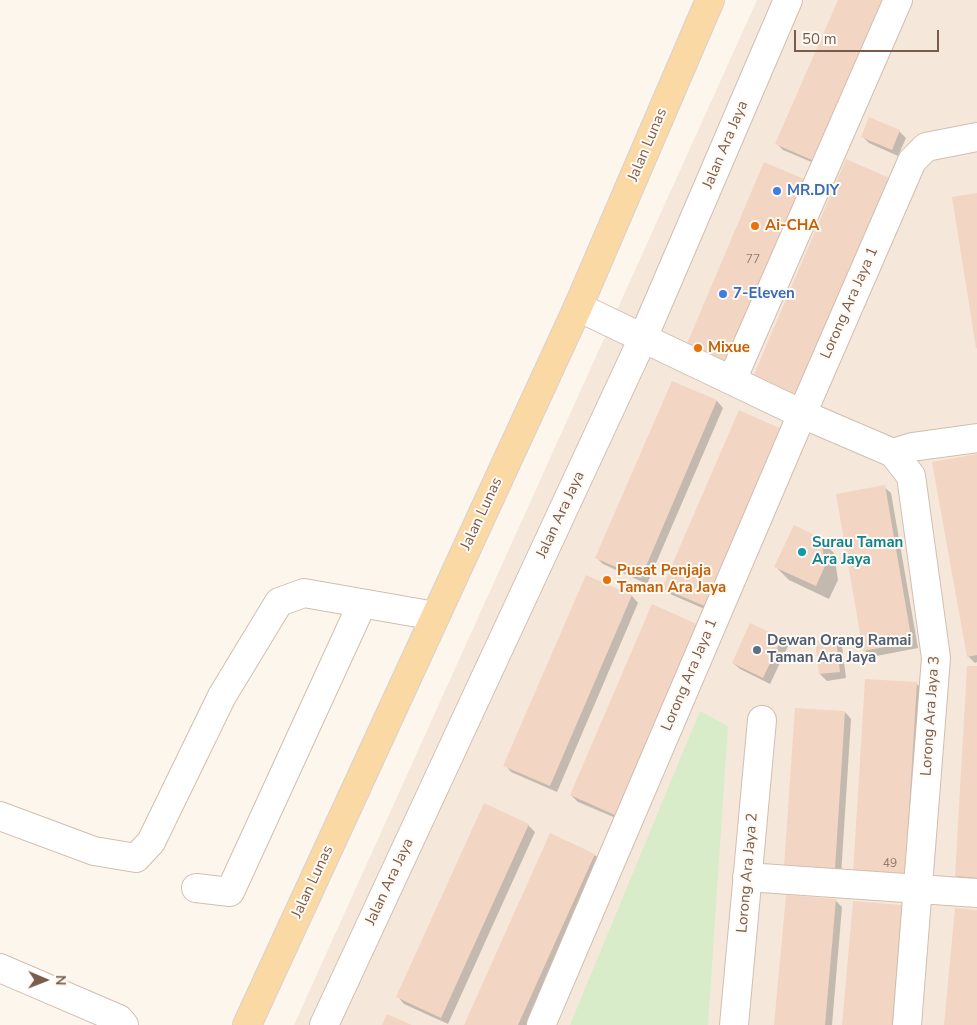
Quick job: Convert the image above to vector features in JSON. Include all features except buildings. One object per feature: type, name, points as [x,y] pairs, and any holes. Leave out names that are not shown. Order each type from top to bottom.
[{"type":"main road","name":"Jalan Lunas","points":[[247,1025],[578,307],[710,0]]},
{"type":"street","name":"Jalan Ara Jaya","points":[[324,1025],[643,338],[788,0]]},
{"type":"street","points":[[732,380],[898,0]]},
{"type":"street","name":"Lorong Ara Jaya 1","points":[[540,1025],[912,161],[926,147],[977,138]]},
{"type":"street","name":"Lorong Ara Jaya 3","points":[[578,307],[802,414],[893,454],[911,476],[936,658],[907,1025]]},
{"type":"street","points":[[893,454],[912,447],[977,438]]},
{"type":"street","points":[[0,816],[94,851],[136,858],[150,842],[222,696],[279,602],[304,593],[435,616]]},
{"type":"street","points":[[196,888],[230,892],[362,604]]},
{"type":"street","name":"Lorong Ara Jaya 2","points":[[734,1025],[762,720]]},
{"type":"street","points":[[747,877],[977,894]]},
{"type":"street","points":[[0,968],[119,1019],[124,1025]]},
{"type":"shaded area","points":[[757,0],[977,0],[977,1025],[294,1025]]},
{"type":"green space","points":[[700,711],[728,726],[708,1025],[570,1025]]},
{"type":"place","name":"MR.DIY","points":[[777,191]]},
{"type":"place","name":"Ai-CHA","points":[[755,226]]},
{"type":"place","name":"7-Eleven","points":[[723,294]]},
{"type":"place","name":"Mixue","points":[[698,348]]},
{"type":"place","name":"Surau Taman Ara Jaya","points":[[802,552]]},
{"type":"place","name":"Pusat Penjaja Taman Ara Jaya","points":[[607,580]]},
{"type":"place","name":"Dewan Orang Ramai Taman Ara Jaya","points":[[757,650]]}]
